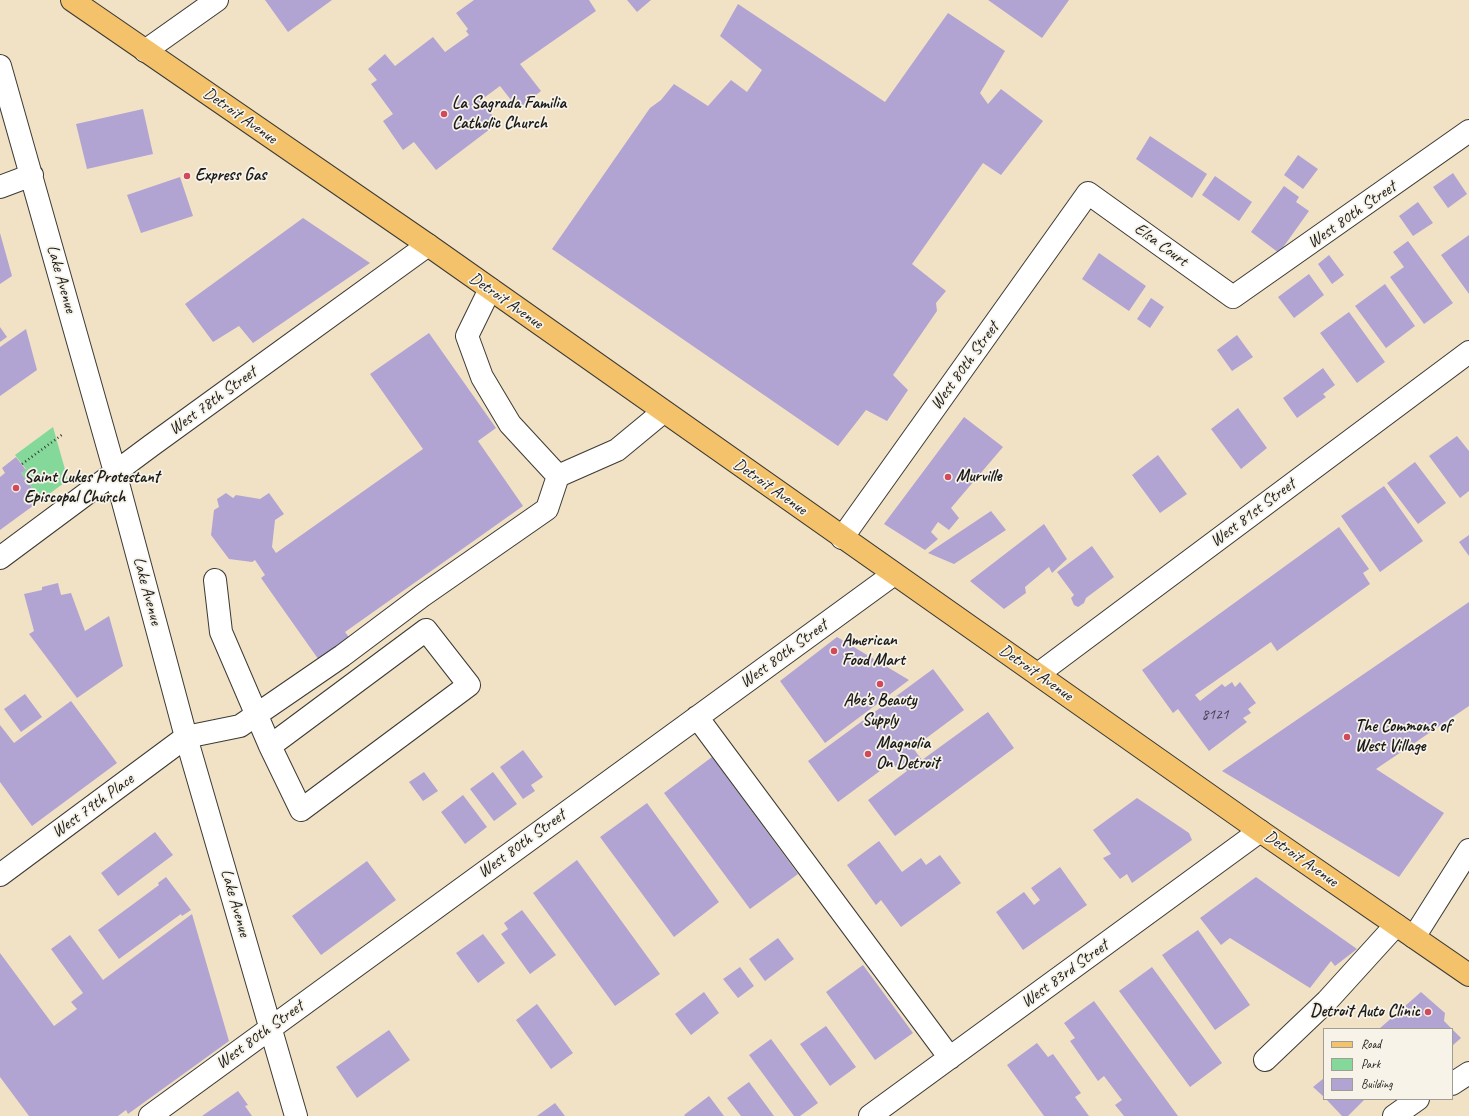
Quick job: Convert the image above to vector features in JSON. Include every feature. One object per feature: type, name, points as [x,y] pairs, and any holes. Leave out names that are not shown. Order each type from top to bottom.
[{"type":"main road","name":"Detroit Avenue","points":[[72,0],[428,245],[842,538],[1260,831],[1469,975]]},
{"type":"street","points":[[145,51],[217,0]]},
{"type":"street","name":"Lake Avenue","points":[[0,66],[115,472],[186,737],[296,1116]]},
{"type":"street","name":"West 80th Street","points":[[1233,298],[1469,131]]},
{"type":"street","points":[[0,187],[32,175]]},
{"type":"street","name":"West 80th Street","points":[[842,538],[1088,193]]},
{"type":"street","name":"Elsa Court","points":[[1088,193],[1233,298]]},
{"type":"street","name":"West 78th Street","points":[[0,558],[115,472],[428,245]]},
{"type":"street","points":[[490,289],[467,336],[482,376],[510,424],[558,476]]},
{"type":"street","name":"West 81st Street","points":[[1038,674],[1469,352]]},
{"type":"street","points":[[186,737],[240,726],[258,714],[342,656],[422,596],[547,509],[558,476],[617,450],[663,412]]},
{"type":"street","name":"West 80th Street","points":[[150,1116],[894,574]]},
{"type":"street","points":[[215,580],[220,632],[258,714],[270,746],[301,810],[469,685],[426,630],[270,746]]},
{"type":"street","points":[[697,717],[950,1058]]},
{"type":"street","name":"West 79th Place","points":[[0,875],[186,737]]},
{"type":"street","name":"West 83rd Street","points":[[870,1116],[1260,831]]},
{"type":"street","points":[[1414,937],[1469,850]]},
{"type":"street","points":[[1265,1060],[1327,1001],[1396,925]]},
{"type":"street","points":[[1453,1083],[1469,1073]]},
{"type":"street","points":[[1394,1116],[1417,1100]]},
{"type":"path","points":[[22,464],[63,434]]},
{"type":"green space","points":[[53,427],[68,480],[41,500],[21,473],[26,469],[15,455]]},
{"type":"building","points":[[265,0],[332,0],[288,32]]},
{"type":"building","points":[[474,0],[589,0],[596,11],[520,64],[541,91],[518,109],[500,86],[481,100],[498,123],[436,170],[414,142],[403,150],[383,121],[393,114],[371,84],[377,80],[368,69],[385,54],[395,66],[433,37],[445,52],[469,35],[466,31],[468,29],[456,13]]},
{"type":"building","points":[[627,0],[651,0],[637,12]]},
{"type":"building","points":[[988,0],[1069,0],[1042,38]]},
{"type":"building","points":[[738,4],[885,102],[948,13],[1005,51],[980,93],[988,104],[1001,89],[1043,121],[1001,175],[983,163],[912,264],[946,291],[936,303],[937,311],[893,375],[908,390],[887,421],[866,410],[838,446],[552,249],[650,108],[661,100],[674,84],[708,106],[731,80],[747,92],[762,70],[720,36]]},
{"type":"building","points":[[143,109],[153,154],[87,169],[76,124]]},
{"type":"building","points":[[1150,136],[1207,174],[1192,198],[1136,159]]},
{"type":"building","points":[[1298,155],[1318,169],[1303,189],[1284,175]]},
{"type":"building","points":[[1453,173],[1467,194],[1448,208],[1433,187]]},
{"type":"building","points":[[1215,176],[1252,202],[1239,221],[1202,195]]},
{"type":"building","points":[[180,177],[193,216],[141,233],[127,195]]},
{"type":"building","points":[[1284,186],[1299,197],[1296,202],[1309,211],[1279,253],[1251,232]]},
{"type":"building","points":[[1418,202],[1433,223],[1413,236],[1399,216]]},
{"type":"building","points":[[303,218],[370,263],[253,343],[239,326],[213,342],[185,304]]},
{"type":"building","points":[[0,233],[12,276],[0,284]]},
{"type":"building","points":[[1469,235],[1469,294],[1441,255]]},
{"type":"building","points":[[1408,241],[1453,303],[1424,324],[1390,277],[1404,267],[1393,252]]},
{"type":"building","points":[[1099,253],[1146,286],[1129,311],[1082,279]]},
{"type":"building","points":[[1329,255],[1344,275],[1332,284],[1318,264]]},
{"type":"building","points":[[1309,274],[1324,295],[1294,318],[1278,297]]},
{"type":"building","points":[[1385,284],[1415,326],[1386,348],[1355,306]]},
{"type":"building","points":[[1151,298],[1164,307],[1150,328],[1137,319]]},
{"type":"building","points":[[1349,312],[1385,362],[1357,383],[1320,333]]},
{"type":"building","points":[[0,327],[7,337],[0,342]]},
{"type":"building","points":[[26,329],[37,370],[0,396],[0,347]]},
{"type":"building","points":[[429,333],[496,428],[478,441],[523,506],[345,632],[352,641],[321,663],[261,578],[265,575],[255,560],[252,562],[229,559],[211,535],[214,510],[219,507],[217,499],[226,493],[233,498],[236,495],[260,499],[269,493],[284,514],[275,520],[272,547],[276,553],[423,449],[370,374]]},
{"type":"building","points":[[1237,335],[1253,357],[1232,371],[1217,350]]},
{"type":"building","points":[[1323,368],[1335,385],[1323,394],[1326,397],[1297,418],[1283,398]]},
{"type":"building","points":[[1238,408],[1267,448],[1241,469],[1211,429]]},
{"type":"building","name":"Murville","points":[[964,417],[1003,447],[951,508],[959,518],[949,530],[938,522],[931,532],[938,539],[925,550],[884,524]]},
{"type":"building","points":[[1457,436],[1469,451],[1469,491],[1460,498],[1429,456]]},
{"type":"building","points":[[1158,455],[1187,494],[1160,513],[1132,475]]},
{"type":"building","name":"Saint Lukes Protestant Episcopal Church","points":[[16,457],[26,470],[21,473],[41,500],[0,530],[0,477],[5,473],[2,468]]},
{"type":"building","points":[[1415,462],[1446,503],[1418,524],[1387,483]]},
{"type":"building","points":[[1384,486],[1423,541],[1380,572],[1341,516]]},
{"type":"building","points":[[991,511],[1006,530],[954,564],[928,553]]},
{"type":"building","points":[[1044,524],[1067,559],[1052,573],[1049,567],[1025,587],[1026,593],[1004,609],[970,581]]},
{"type":"building","points":[[1339,527],[1369,569],[1363,573],[1370,584],[1277,651],[1271,642],[1195,695],[1200,701],[1222,684],[1225,687],[1232,682],[1235,687],[1240,682],[1256,703],[1248,709],[1251,713],[1243,718],[1247,722],[1209,751],[1178,709],[1173,713],[1142,670]]},
{"type":"building","points":[[1469,535],[1469,556],[1459,542]]},
{"type":"building","points":[[1092,546],[1114,577],[1086,598],[1084,603],[1078,607],[1074,605],[1071,598],[1074,595],[1057,572]]},
{"type":"building","points":[[58,583],[61,595],[71,593],[85,631],[109,616],[123,666],[77,698],[29,634],[34,631],[24,594],[42,590],[42,587]]},
{"type":"building","name":"The Commons of West Village","points":[[1469,602],[1469,706],[1376,769],[1444,813],[1399,877],[1222,771]]},
{"type":"building","points":[[837,637],[909,680],[825,743],[780,681]]},
{"type":"building","name":"Magnolia On Detroit","points":[[933,669],[964,710],[913,748],[922,760],[988,712],[1014,748],[895,836],[868,800],[907,771],[903,766],[898,770],[892,762],[838,802],[808,761]]},
{"type":"building","points":[[25,694],[42,717],[21,732],[4,709]]},
{"type":"building","points":[[71,701],[117,763],[32,826],[0,782],[0,725],[14,743]]},
{"type":"building","points":[[523,750],[543,777],[531,785],[535,791],[523,799],[500,767]]},
{"type":"building","points":[[712,757],[798,874],[750,909],[664,793]]},
{"type":"building","points":[[424,772],[438,791],[423,801],[409,782]]},
{"type":"building","points":[[493,772],[517,804],[494,821],[470,789]]},
{"type":"building","points":[[463,795],[487,827],[465,844],[441,812]]},
{"type":"building","points":[[1137,798],[1189,833],[1192,840],[1132,883],[1127,874],[1120,879],[1103,858],[1111,854],[1093,830]]},
{"type":"building","points":[[647,803],[719,902],[674,937],[600,837]]},
{"type":"building","points":[[155,832],[173,855],[118,896],[101,873]]},
{"type":"building","points":[[879,841],[902,872],[921,858],[926,865],[940,855],[961,883],[901,927],[881,900],[876,905],[847,865]]},
{"type":"building","points":[[577,860],[660,974],[615,1006],[533,893]]},
{"type":"building","points":[[367,861],[396,900],[321,955],[292,916]]},
{"type":"building","points":[[1060,867],[1087,905],[1023,950],[996,912],[1024,892],[1034,905],[1040,900],[1031,888]]},
{"type":"building","points":[[166,877],[191,910],[182,916],[181,914],[119,959],[98,930],[159,885],[158,883]]},
{"type":"building","points":[[1256,877],[1357,949],[1335,966],[1331,961],[1310,988],[1230,938],[1221,945],[1200,918]]},
{"type":"building","points":[[522,910],[556,955],[530,974],[501,934],[508,929],[504,923]]},
{"type":"building","points":[[192,914],[229,1041],[128,1114],[126,1110],[118,1116],[29,1116],[0,1077],[0,953],[54,1026],[77,1009],[71,1002],[83,993],[51,949],[70,935],[103,980]]},
{"type":"building","points":[[1198,930],[1250,1005],[1215,1030],[1162,955]]},
{"type":"building","points":[[483,934],[505,963],[478,983],[456,953]]},
{"type":"building","points":[[778,938],[794,959],[765,981],[749,959]]},
{"type":"building","points":[[863,965],[913,1033],[875,1060],[826,992]]},
{"type":"building","points":[[740,967],[754,986],[738,998],[723,979]]},
{"type":"building","points":[[1152,967],[1222,1063],[1190,1087],[1119,991]]},
{"type":"building","points":[[704,992],[719,1013],[691,1035],[675,1014]]},
{"type":"building","points":[[1421,992],[1445,1013],[1444,1021],[1451,1028],[1380,1028]]},
{"type":"building","points":[[1094,1001],[1178,1116],[1124,1116],[1115,1105],[1122,1100],[1104,1076],[1098,1081],[1070,1041],[1075,1038],[1064,1023]]},
{"type":"building","points":[[537,1004],[573,1053],[551,1069],[516,1020]]},
{"type":"building","points":[[826,1026],[856,1067],[830,1086],[800,1044]]},
{"type":"building","points":[[389,1030],[410,1060],[357,1098],[336,1067]]},
{"type":"building","points":[[1453,1030],[1461,1038],[1453,1045]]},
{"type":"building","points":[[771,1039],[818,1103],[800,1116],[794,1116],[749,1055]]},
{"type":"building","points":[[1037,1043],[1048,1057],[1053,1054],[1081,1093],[1075,1097],[1089,1116],[1044,1116],[1007,1065]]},
{"type":"building","points":[[1323,1079],[1323,1096],[1313,1087]]},
{"type":"building","points":[[749,1082],[774,1116],[741,1116],[727,1098]]},
{"type":"building","points":[[238,1091],[248,1105],[245,1106],[252,1116],[202,1116]]},
{"type":"building","points":[[709,1096],[724,1116],[684,1115]]},
{"type":"building","points":[[1327,1100],[1364,1100],[1348,1116],[1342,1116]]},
{"type":"building","points":[[555,1103],[565,1116],[537,1116]]},
{"type":"place","name":"La Sagrada Familia Catholic Church","points":[[444,114]]},
{"type":"place","name":"Express Gas","points":[[187,176]]},
{"type":"place","name":"Murville","points":[[948,477]]},
{"type":"place","name":"Saint Lukes Protestant Episcopal Church","points":[[16,488]]},
{"type":"place","name":"American Food Mart","points":[[834,651]]},
{"type":"place","name":"Abe's Beauty Supply","points":[[880,684]]},
{"type":"place","name":"The Commons of West Village","points":[[1347,737]]},
{"type":"place","name":"Magnolia On Detroit","points":[[868,754]]},
{"type":"place","name":"Detroit Auto Clinic","points":[[1428,1012]]}]
